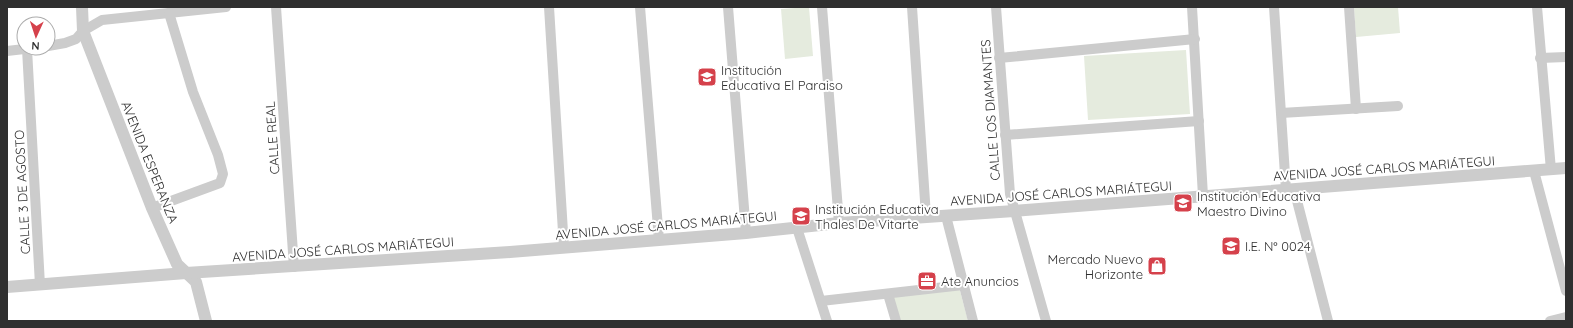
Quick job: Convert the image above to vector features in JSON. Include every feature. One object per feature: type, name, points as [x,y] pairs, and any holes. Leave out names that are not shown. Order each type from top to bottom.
[{"type":"street","name":"AVENIDA ESPERANZA","points":[[82,7],[83,31],[152,208],[177,264],[196,282],[206,321]]},
{"type":"street","points":[[56,45],[76,39],[83,31],[102,20],[226,7]]},
{"type":"street","name":"CALLE REAL","points":[[276,7],[294,267]]},
{"type":"street","points":[[549,7],[564,248]]},
{"type":"street","points":[[640,7],[659,240]]},
{"type":"street","points":[[728,7],[746,233]]},
{"type":"street","points":[[822,7],[839,223]]},
{"type":"street","points":[[912,7],[926,216]]},
{"type":"street","name":"CALLE LOS DIAMANTES","points":[[996,7],[1010,194],[1046,321]]},
{"type":"street","points":[[1192,7],[1203,196]]},
{"type":"street","points":[[1274,7],[1281,113],[1290,190],[1328,321]]},
{"type":"street","points":[[1349,7],[1356,109]]},
{"type":"street","points":[[1537,7],[1540,58],[1551,170]]},
{"type":"street","points":[[152,208],[220,183],[224,174],[194,92],[169,13]]},
{"type":"street","points":[[999,58],[1195,39]]},
{"type":"street","name":"CALLE 3 DE AGOSTO","points":[[30,56],[40,285]]},
{"type":"street","points":[[1540,58],[1566,57]]},
{"type":"street","points":[[1281,113],[1398,106]]},
{"type":"street","points":[[1005,135],[1199,121]]},
{"type":"street","name":"AVENIDA JOSÉ CARLOS MARIÁTEGUI","points":[[7,287],[186,273],[564,248],[926,216],[1014,211],[1566,168]]},
{"type":"street","points":[[1534,171],[1566,291]]},
{"type":"street","points":[[946,216],[973,321]]},
{"type":"street","points":[[797,228],[826,321]]},
{"type":"street","points":[[821,301],[963,285]]},
{"type":"street","points":[[888,294],[896,321]]},
{"type":"street","points":[[1550,321],[1566,317]]},
{"type":"shaded area","points":[[809,7],[813,56],[785,59],[781,9]]},
{"type":"shaded area","points":[[1354,7],[1398,7],[1400,33],[1356,37]]},
{"type":"shaded area","points":[[1186,50],[1190,114],[1088,120],[1084,56]]},
{"type":"shaded area","points":[[959,287],[968,321],[898,321],[892,296]]},
{"type":"place","name":"Institución Educativa El Paraiso","points":[[707,77]]},
{"type":"place","name":"Institución Educativa Maestro Divino","points":[[1183,203]]},
{"type":"place","name":"Institución Educativa Thales De Vitarte","points":[[801,216]]},
{"type":"place","name":"I.E. N° 0024","points":[[1231,246]]},
{"type":"place","name":"Mercado Nuevo Horizonte","points":[[1157,266]]},
{"type":"place","name":"Ate Anuncios","points":[[927,281]]}]
